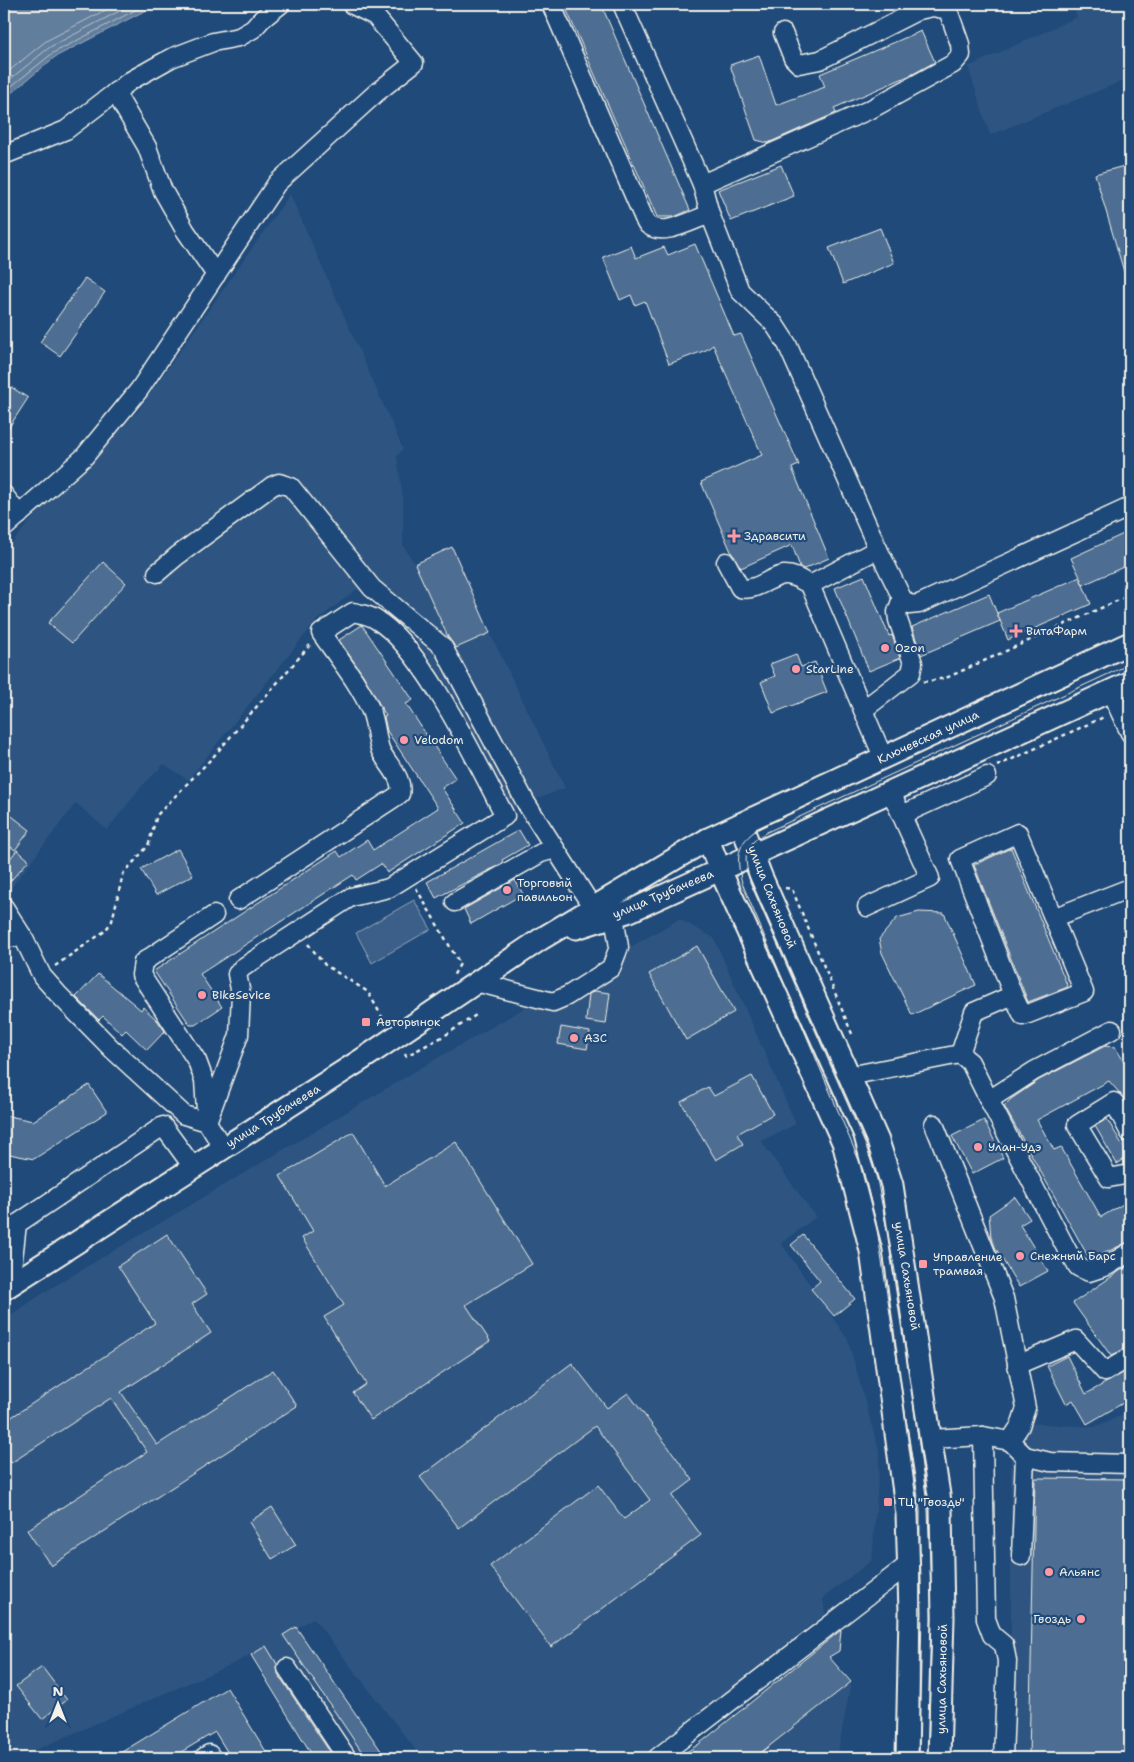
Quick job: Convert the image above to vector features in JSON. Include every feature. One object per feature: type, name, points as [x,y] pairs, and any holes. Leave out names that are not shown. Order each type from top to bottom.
[{"type":"main road","name":"Ключевская улица","points":[[725,831],[1130,643]]},
{"type":"main road","points":[[754,855],[1130,682]]},
{"type":"main road","points":[[725,831],[720,870],[844,1142],[871,1251],[907,1514],[909,1564],[907,1758]]},
{"type":"main road","name":"улица Сахьяновой","points":[[725,831],[754,855],[849,1076],[885,1163],[892,1185],[902,1242],[941,1517],[943,1618],[939,1758]]},
{"type":"main road","name":"улица Трубачеева","points":[[7,1287],[364,1058],[541,939],[725,831]]},
{"type":"main road","name":"улица Трубачеева","points":[[541,939],[614,916],[754,855]]},
{"type":"main road","points":[[852,1173],[885,1163]]},
{"type":"street","points":[[4,155],[66,130],[116,92],[171,58],[213,42],[238,37],[253,30],[262,19],[281,4]]},
{"type":"street","points":[[4,528],[84,457],[139,390],[278,183],[376,92],[414,63],[375,16],[351,4]]},
{"type":"street","points":[[551,4],[646,223],[650,228],[662,231],[710,214]]},
{"type":"street","points":[[622,4],[702,184],[710,214],[740,291],[774,324],[787,344],[878,549],[902,598],[909,605],[919,604],[1130,507]]},
{"type":"street","points":[[702,184],[871,109],[953,64],[961,55],[960,44],[948,10],[933,7],[919,10],[820,60],[799,64],[793,58],[783,33]]},
{"type":"street","points":[[116,92],[147,147],[163,191],[185,230],[216,275]]},
{"type":"street","points":[[157,574],[177,556],[272,486],[279,483],[291,487],[372,588],[443,647],[526,803],[593,908]]},
{"type":"street","points":[[4,495],[19,515]]},
{"type":"street","points":[[810,585],[878,549]]},
{"type":"street","points":[[726,562],[740,588],[747,590],[785,575],[796,577],[810,585],[883,757]]},
{"type":"street","points":[[863,710],[907,678],[911,673],[913,663],[897,612],[902,598]]},
{"type":"street","points":[[207,1122],[239,1035],[241,994],[236,974],[298,930],[351,897],[389,888],[505,816],[439,695],[420,666],[393,632],[374,618],[353,612],[321,633],[348,672],[372,712],[380,750],[399,780],[402,788],[400,794],[238,900]]},
{"type":"street","points":[[1110,691],[1130,734]]},
{"type":"street","points":[[902,815],[987,776]]},
{"type":"street","points":[[867,907],[930,878],[891,792]]},
{"type":"street","points":[[1018,833],[1084,992],[1023,1016],[1013,995],[960,859],[1018,833]]},
{"type":"street","points":[[455,902],[541,853],[555,849]]},
{"type":"street","points":[[1054,918],[1130,888]]},
{"type":"street","points":[[4,906],[23,937],[42,976],[112,1049],[184,1115],[207,1122]]},
{"type":"street","points":[[214,915],[143,962],[141,975],[197,1061],[204,1080],[207,1122],[223,1148]]},
{"type":"street","points":[[476,982],[553,1002],[567,996],[611,968],[619,947],[614,916]]},
{"type":"street","points":[[4,938],[23,937]]},
{"type":"street","points":[[960,1054],[974,1012],[1013,995]]},
{"type":"street","points":[[989,1100],[1034,1071],[1112,1030]]},
{"type":"street","points":[[849,1076],[960,1054],[970,1062],[1068,1252],[1078,1267],[1089,1272],[1106,1266],[1130,1252]]},
{"type":"street","points":[[1130,1133],[1114,1102],[1077,1125],[1109,1178],[1130,1174]]},
{"type":"street","points":[[934,1124],[1004,1298],[1026,1408],[1020,1426],[1010,1441]]},
{"type":"street","points":[[7,1287],[17,1224],[163,1126],[193,1167]]},
{"type":"street","points":[[1017,1365],[1076,1340],[1105,1372],[1130,1358]]},
{"type":"street","points":[[931,1439],[983,1436],[1010,1441],[1025,1456],[1050,1462],[1130,1464]]},
{"type":"street","points":[[983,1436],[986,1619],[992,1635],[1004,1645],[1007,1661],[1002,1758]]},
{"type":"street","points":[[1021,1556],[1025,1456]]},
{"type":"street","points":[[657,1758],[909,1564]]},
{"type":"street","points":[[287,1668],[347,1758]]},
{"type":"street","points":[[203,1758],[209,1754],[212,1758]]},
{"type":"path","points":[[907,678],[920,682],[946,678],[1130,595]]},
{"type":"path","points":[[42,976],[105,931],[112,921],[123,874],[148,846],[157,815],[213,757],[268,690],[321,633]]},
{"type":"path","points":[[409,876],[460,964],[452,978]]},
{"type":"path","points":[[777,891],[789,887],[792,889],[853,1036]]},
{"type":"path","points":[[298,930],[325,965],[368,992],[388,1028]]},
{"type":"path","points":[[402,1047],[406,1056],[444,1036],[476,1015]]},
{"type":"shaded area","points":[[1072,4],[1130,4],[1130,78],[990,135],[968,67],[1077,17]]},
{"type":"shaded area","points":[[290,194],[403,449],[397,456],[403,498],[403,545],[415,564],[452,547],[490,633],[565,788],[512,809],[427,655],[409,631],[357,589],[317,620],[188,780],[164,764],[141,787],[107,830],[76,803],[4,897],[4,552],[37,513],[138,411]]},
{"type":"shaded area","points":[[414,900],[431,929],[372,963],[356,933]]},
{"type":"shaded area","points":[[679,919],[714,938],[796,1124],[761,1141],[816,1217],[781,1243],[848,1340],[880,1455],[872,1560],[823,1598],[825,1614],[640,1758],[422,1758],[313,1618],[297,1628],[386,1758],[314,1758],[251,1655],[260,1649],[237,1662],[31,1752],[13,1758],[4,1743],[4,1320],[51,1288],[429,1063]]},
{"type":"shaded area","name":"Гвоздь","points":[[1130,1412],[1130,1758],[1011,1758],[1011,1422],[1094,1427]]},
{"type":"shaded area","points":[[829,1657],[851,1682],[837,1758],[711,1758]]},
{"type":"water","points":[[4,4],[158,4],[55,57],[4,99]]},
{"type":"building","points":[[564,4],[601,4],[690,210],[674,217],[657,217]]},
{"type":"building","points":[[921,31],[935,62],[913,74],[834,108],[836,113],[768,143],[756,140],[730,65],[759,55],[776,105],[825,87],[820,74]]},
{"type":"building","points":[[781,165],[794,196],[731,221],[718,190]]},
{"type":"building","points":[[1124,166],[1130,188],[1130,282],[1127,282],[1095,174]]},
{"type":"building","points":[[880,228],[894,263],[843,284],[829,248]]},
{"type":"building","points":[[695,244],[734,336],[741,334],[799,465],[792,468],[829,558],[804,569],[800,567],[792,545],[741,568],[732,554],[701,482],[762,455],[713,345],[706,350],[669,364],[645,301],[635,305],[631,295],[620,300],[603,257],[631,246],[636,258],[664,247],[668,255]]},
{"type":"building","points":[[85,278],[105,292],[60,356],[40,342]]},
{"type":"building","points":[[11,387],[28,398],[4,435],[4,397]]},
{"type":"building","points":[[1130,531],[1130,564],[1083,585],[1080,578],[1091,604],[1008,640],[997,613],[1080,577],[1071,558]]},
{"type":"building","points":[[452,547],[490,633],[456,648],[448,637],[415,564]]},
{"type":"building","points":[[103,562],[126,583],[72,643],[48,623]]},
{"type":"building","points":[[864,576],[889,636],[892,635],[900,658],[869,671],[835,588]]},
{"type":"building","points":[[989,594],[1000,621],[921,655],[912,627]]},
{"type":"building","points":[[362,625],[413,700],[406,704],[456,779],[442,788],[465,823],[387,873],[381,864],[356,880],[353,875],[200,974],[222,1007],[195,1025],[190,1025],[154,971],[337,851],[341,857],[367,840],[373,850],[438,808],[387,731],[384,717],[386,716],[363,675],[339,640]]},
{"type":"building","points":[[796,654],[801,667],[815,662],[827,692],[773,713],[761,682],[775,676],[770,664]]},
{"type":"building","points":[[4,810],[30,830],[15,850],[4,842]]},
{"type":"building","points":[[519,830],[528,845],[502,860],[503,863],[436,898],[427,882]]},
{"type":"building","points":[[1011,848],[1068,987],[1028,1002],[974,865]]},
{"type":"building","points":[[178,849],[193,875],[156,895],[141,869]]},
{"type":"building","points":[[17,850],[29,860],[4,888],[4,866]]},
{"type":"building","points":[[515,880],[523,894],[471,924],[464,909]]},
{"type":"building","points":[[919,912],[944,913],[976,985],[912,1015],[882,953],[879,939],[897,918]]},
{"type":"building","points":[[697,946],[734,1012],[686,1040],[649,974]]},
{"type":"building","points":[[98,974],[141,1010],[143,1007],[157,1020],[165,1031],[147,1050],[126,1030],[122,1034],[103,1016],[99,1020],[76,997]]},
{"type":"building","points":[[595,991],[610,993],[606,1024],[586,1021],[589,994]]},
{"type":"building","name":"АЗС","points":[[561,1027],[590,1032],[587,1049],[558,1044]]},
{"type":"building","points":[[1105,1046],[1115,1047],[1130,1071],[1130,1110],[1123,1097],[1109,1081],[1037,1120],[1054,1150],[1061,1147],[1101,1217],[1130,1200],[1130,1241],[1090,1260],[1004,1106],[1039,1080]]},
{"type":"building","points":[[752,1076],[773,1114],[737,1134],[743,1144],[716,1160],[681,1102],[708,1087],[714,1096]]},
{"type":"building","points":[[89,1085],[107,1112],[34,1159],[4,1153],[4,1115],[33,1121]]},
{"type":"building","points":[[1107,1119],[1129,1156],[1117,1164],[1095,1126]]},
{"type":"building","name":"Улан-Удэ","points":[[984,1120],[1003,1158],[972,1174],[952,1136]]},
{"type":"building","points":[[353,1132],[385,1186],[456,1142],[532,1264],[466,1305],[490,1341],[371,1420],[353,1393],[366,1384],[324,1317],[344,1305],[302,1238],[313,1231],[280,1176]]},
{"type":"building","name":"Снежный Барс","points":[[1015,1197],[1030,1219],[1020,1225],[1048,1271],[1019,1287],[996,1249],[991,1237],[989,1215]]},
{"type":"building","points":[[167,1234],[207,1294],[192,1304],[211,1333],[121,1392],[157,1445],[273,1370],[297,1406],[51,1566],[27,1530],[147,1452],[111,1398],[11,1463],[4,1451],[4,1422],[155,1323],[118,1266]]},
{"type":"building","points":[[803,1235],[855,1299],[834,1316],[811,1289],[820,1281],[791,1245]]},
{"type":"building","points":[[1130,1264],[1130,1346],[1111,1356],[1073,1303]]},
{"type":"building","points":[[1067,1356],[1086,1394],[1130,1369],[1130,1399],[1087,1424],[1073,1400],[1066,1404],[1047,1366]]},
{"type":"building","points":[[572,1363],[607,1408],[628,1393],[693,1480],[672,1496],[701,1535],[551,1647],[490,1566],[598,1485],[624,1519],[650,1500],[595,1426],[459,1528],[420,1477]]},
{"type":"building","name":"Гвоздь","points":[[1035,1478],[1130,1479],[1130,1758],[1029,1758]]},
{"type":"building","points":[[272,1507],[296,1545],[272,1559],[249,1522]]},
{"type":"building","points":[[296,1627],[386,1758],[366,1758],[283,1635]]},
{"type":"building","points":[[841,1630],[839,1651],[829,1657],[851,1682],[754,1758],[677,1758],[699,1744]]},
{"type":"building","points":[[266,1646],[277,1664],[278,1674],[334,1758],[314,1758],[251,1655]]},
{"type":"building","points":[[42,1667],[67,1700],[42,1719],[16,1686]]},
{"type":"building","points":[[227,1688],[270,1758],[231,1758],[215,1732],[171,1758],[112,1758]]},
{"type":"tram line","points":[[919,1758],[920,1510],[876,1222],[863,1170],[742,883],[739,864],[740,849],[749,836],[765,825],[1130,656]]},
{"type":"tram line","points":[[928,1758],[932,1617],[928,1510],[895,1271],[877,1179],[866,1146],[750,882],[746,858],[747,852],[753,842],[767,832],[1130,664]]},
{"type":"place","name":"Здравсити","points":[[734,536]]},
{"type":"place","name":"ВитаФарм","points":[[1016,631]]},
{"type":"place","name":"Ozon","points":[[885,648]]},
{"type":"place","name":"StarLine","points":[[796,669]]},
{"type":"place","name":"Velodom","points":[[404,740]]},
{"type":"place","name":"Торговый павильон","points":[[507,890]]},
{"type":"place","name":"BikeSevice","points":[[202,995]]},
{"type":"place","name":"Авторынок","points":[[366,1022]]},
{"type":"place","name":"АЗС","points":[[574,1038]]},
{"type":"place","name":"Улан-Удэ","points":[[978,1147]]},
{"type":"place","name":"Снежный Барс","points":[[1020,1256]]},
{"type":"place","name":"Управление трамвая","points":[[923,1264]]},
{"type":"place","name":"ТЦ \"Гвоздь\"","points":[[888,1502]]},
{"type":"place","name":"Альянс","points":[[1049,1572]]},
{"type":"place","name":"Гвоздь","points":[[1081,1619]]}]
